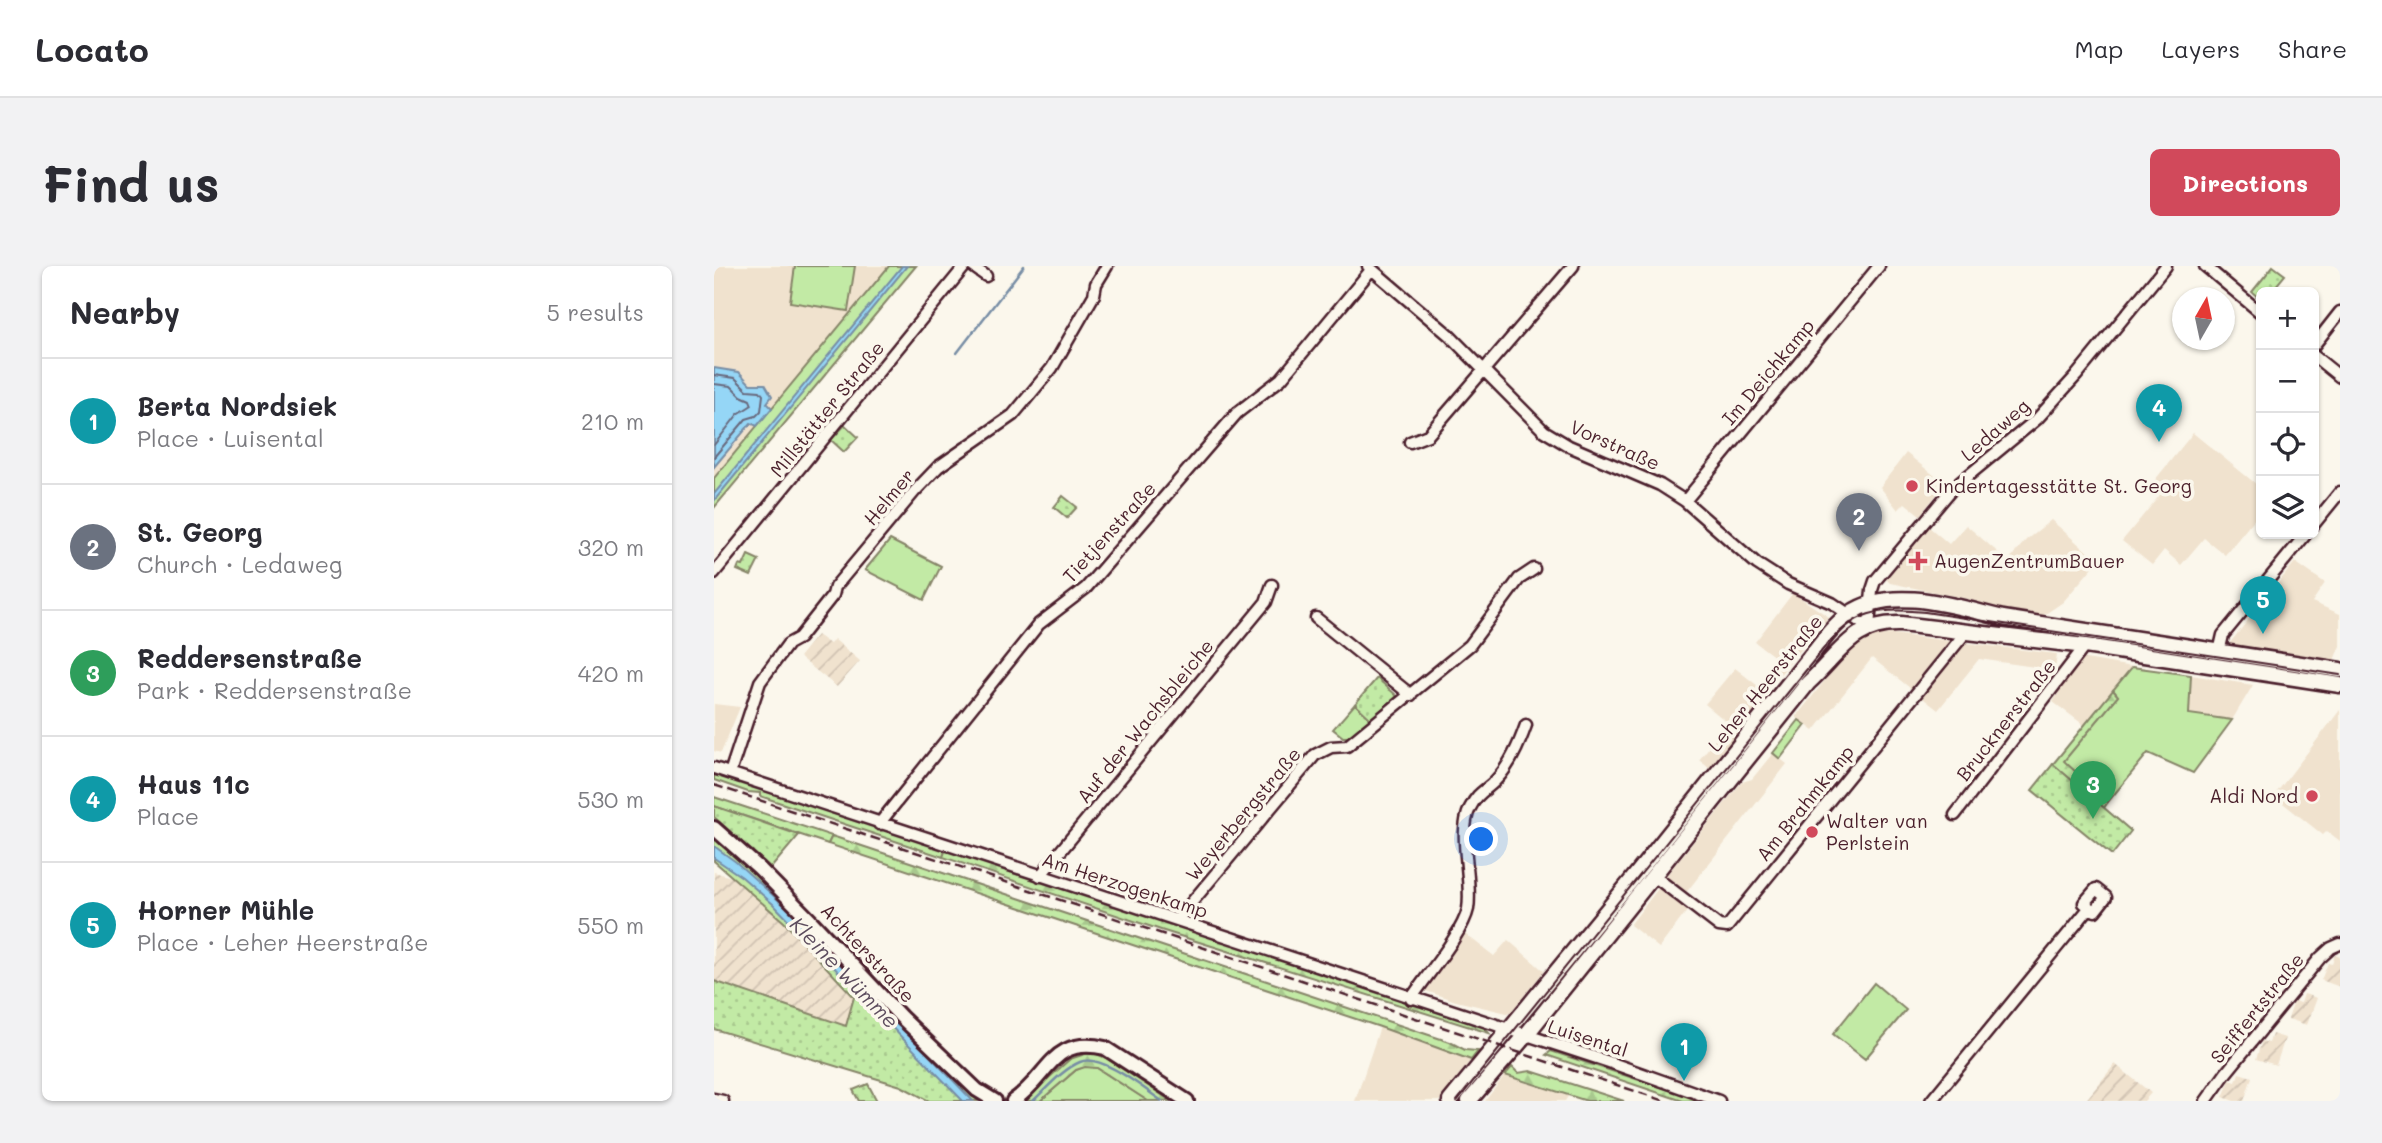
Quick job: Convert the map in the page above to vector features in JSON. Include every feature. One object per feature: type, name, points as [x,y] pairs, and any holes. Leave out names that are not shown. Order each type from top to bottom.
[{"type":"main road","name":"Leher Heerstraße","points":[[1450,1101],[1631,881],[1809,658],[1848,614],[1871,603],[1898,599],[1949,605],[2003,618],[2340,670]]},
{"type":"main road","points":[[1869,628],[1890,623],[2085,646],[2340,685]]},
{"type":"main road","name":"Leher Heerstraße","points":[[1469,1101],[1526,1035],[1808,682],[1845,644],[1869,628]]},
{"type":"street","name":"Millstätter Straße","points":[[714,573],[965,266]]},
{"type":"street","points":[[972,266],[986,276]]},
{"type":"street","name":"Helmer","points":[[730,774],[760,682],[788,644],[799,638],[833,595],[835,587],[938,467],[1013,415],[1052,368],[1094,295],[1096,284],[1107,266]]},
{"type":"street","points":[[1410,442],[1428,435],[1573,266]]},
{"type":"street","name":"Im Deichkamp","points":[[1685,501],[1879,266]]},
{"type":"street","name":"Ledaweg","points":[[1869,628],[1875,581],[1952,489],[2042,414],[2166,266]]},
{"type":"street","points":[[2205,266],[2256,309]]},
{"type":"street","name":"Vorstraße","points":[[1370,268],[1449,335],[1544,431],[1569,446],[1660,485],[1685,501],[1757,564],[1788,584],[1832,603],[1869,628]]},
{"type":"street","name":"Tietjenstraße","points":[[879,824],[1039,624],[1086,588],[1237,413],[1281,379],[1370,268]]},
{"type":"street","points":[[2319,339],[2340,312]]},
{"type":"street","points":[[2319,360],[2340,377]]},
{"type":"street","points":[[2319,518],[2340,492]]},
{"type":"street","points":[[2219,652],[2223,635],[2302,539]]},
{"type":"street","name":"Weyerbergstraße","points":[[1177,920],[1315,755],[1331,747],[1347,746],[1470,645],[1519,579],[1534,569]]},
{"type":"street","name":"Auf der Wachsbleiche","points":[[1040,876],[1266,602],[1272,585]]},
{"type":"street","points":[[1316,618],[1411,695]]},
{"type":"street","name":"Am Brahmkamp","points":[[1654,876],[1719,926],[1727,927],[1966,632]]},
{"type":"street","name":"Brucknerstraße","points":[[1955,816],[2085,646]]},
{"type":"street","points":[[1411,999],[1462,924],[1467,910],[1469,892],[1466,827],[1469,810],[1482,790],[1495,781],[1518,748],[1526,725]]},
{"type":"street","name":"Am Herzogenkamp","points":[[714,768],[1526,1035]]},
{"type":"street","name":"Achterstraße","points":[[714,828],[811,920],[901,1017],[977,1090],[995,1101]]},
{"type":"street","points":[[1931,1101],[2090,907]]},
{"type":"street","name":"Seiffertstraße","points":[[2206,1101],[2225,1073],[2320,958],[2340,944]]},
{"type":"street","name":"Luisental","points":[[1526,1035],[1719,1101]]},
{"type":"street","points":[[1013,1101],[1021,1096],[1062,1052],[1072,1046],[1089,1045],[1105,1048],[1187,1101]]},
{"type":"street","points":[[714,1099],[723,1101]]},
{"type":"shaded area","points":[[714,266],[889,266],[714,478]]},
{"type":"shaded area","points":[[2193,433],[2256,484],[2256,517],[2225,555],[2204,538],[2181,565],[2164,550],[2152,565],[2122,541],[2160,495],[2150,486]]},
{"type":"shaded area","name":"Kindertagesstätte St. Georg","points":[[1906,453],[1945,484],[1920,515],[1905,503],[1898,510],[1880,487]]},
{"type":"shaded area","points":[[2051,520],[2098,561],[2063,602],[2041,617],[2000,611],[1968,599],[1890,583],[1886,579],[1929,527],[1949,544],[1966,525],[2008,561],[2026,540]]},
{"type":"shaded area","points":[[2295,562],[2325,583],[2312,602],[2340,614],[2340,646],[2334,660],[2229,644]]},
{"type":"shaded area","points":[[1793,593],[1829,617],[1766,691],[1752,715],[1709,768],[1699,760],[1728,723],[1705,704],[1735,668],[1758,686],[1779,660],[1755,642]]},
{"type":"shaded area","points":[[1893,634],[2057,654],[2055,670],[1979,659],[1938,710],[1872,658],[1814,731],[1796,717],[1841,660],[1855,648],[1867,639]]},
{"type":"shaded area","points":[[817,635],[830,644],[834,639],[860,661],[837,687],[799,657]]},
{"type":"shaded area","points":[[2080,658],[2132,667],[2084,725],[2053,702]]},
{"type":"shaded area","points":[[2191,675],[2253,685],[2232,720],[2188,714]]},
{"type":"shaded area","points":[[714,704],[740,707],[721,753],[714,751]]},
{"type":"shaded area","points":[[2340,710],[2340,841],[2327,831],[2323,835],[2274,796]]},
{"type":"shaded area","points":[[1773,753],[1787,764],[1685,894],[1687,911],[1659,948],[1630,925],[1742,782],[1752,779]]},
{"type":"shaded area","points":[[714,872],[735,878],[784,922],[854,997],[846,1026],[714,981]]},
{"type":"shaded area","points":[[1464,933],[1494,956],[1508,940],[1544,971],[1511,1012],[1456,1001],[1423,990]]},
{"type":"shaded area","points":[[2335,955],[2340,957],[2340,987],[2321,980],[2328,963],[2332,964]]},
{"type":"shaded area","points":[[2304,994],[2317,998],[2307,1025],[2288,1019],[2294,1001],[2301,1003]]},
{"type":"shaded area","points":[[1380,1027],[1471,1060],[1439,1101],[1355,1101]]},
{"type":"shaded area","points":[[2272,1034],[2285,1038],[2276,1065],[2256,1059],[2262,1041],[2269,1043]]},
{"type":"shaded area","points":[[2115,1064],[2151,1093],[2144,1101],[2085,1101]]},
{"type":"shaded area","points":[[2239,1073],[2252,1077],[2244,1101],[2223,1097],[2230,1080],[2236,1082]]},
{"type":"shaded area","points":[[1505,1075],[1569,1095],[1565,1101],[1485,1101]]},
{"type":"green space","points":[[795,266],[855,266],[848,311],[790,302]]},
{"type":"green space","points":[[889,266],[916,266],[714,508],[714,478]]},
{"type":"green space","points":[[2273,266],[2285,275],[2275,287],[2256,287]]},
{"type":"green space","points":[[845,425],[858,437],[844,452],[831,440]]},
{"type":"green space","points":[[1063,496],[1077,507],[1067,518],[1054,507]]},
{"type":"green space","points":[[890,540],[941,566],[924,600],[865,570]]},
{"type":"green space","points":[[748,555],[759,560],[751,576],[737,570],[739,565],[743,566]]},
{"type":"green space","points":[[2132,667],[2191,675],[2189,714],[2232,720],[2193,773],[2148,753],[2108,802],[2063,761],[2118,696],[2113,690]]},
{"type":"green space","points":[[1377,678],[1397,696],[1371,719],[1355,704]]},
{"type":"green space","points":[[2113,690],[2118,696],[2064,761],[2108,802],[2104,808],[2053,764]]},
{"type":"green space","points":[[1355,704],[1371,719],[1349,737],[1343,737],[1333,729]]},
{"type":"green space","points":[[1799,720],[1806,725],[1780,759],[1773,753]]},
{"type":"green space","points":[[2053,764],[2131,831],[2112,855],[2032,790]]},
{"type":"green space","points":[[714,772],[946,849],[943,857],[760,796],[760,793],[748,792],[714,780]]},
{"type":"green space","points":[[714,797],[832,836],[828,844],[714,806]]},
{"type":"green space","points":[[714,806],[799,835],[771,868],[714,817]]},
{"type":"green space","points":[[714,836],[800,918],[865,988],[854,997],[784,922],[714,861]]},
{"type":"green space","points":[[832,836],[1450,1042],[1465,1050],[1478,1051],[1471,1060],[1380,1027],[828,844]]},
{"type":"green space","points":[[946,849],[1482,1025],[1489,1033],[1164,931],[943,857]]},
{"type":"green space","points":[[714,981],[846,1026],[854,997],[865,988],[966,1090],[982,1101],[929,1101],[901,1086],[714,1029]]},
{"type":"green space","points":[[1874,983],[1906,1010],[1865,1059],[1833,1034]]},
{"type":"green space","points":[[1551,1051],[1703,1101],[1683,1101],[1546,1055]]},
{"type":"green space","points":[[1085,1054],[1097,1054],[1106,1058],[1171,1101],[1148,1101],[1097,1068],[1085,1067],[1076,1070],[1040,1101],[1023,1101],[1070,1059]]},
{"type":"green space","points":[[1085,1066],[1097,1068],[1148,1101],[1040,1101],[1076,1070]]},
{"type":"green space","points":[[1512,1067],[1518,1073],[1531,1071],[1624,1101],[1587,1101],[1505,1075]]},
{"type":"green space","points":[[868,1084],[877,1101],[859,1101],[853,1090]]},
{"type":"water","points":[[902,266],[907,266],[714,501],[714,494]]},
{"type":"water","points":[[714,368],[739,372],[750,384],[765,384],[772,396],[767,403],[772,408],[757,426],[751,423],[714,467]]},
{"type":"water","name":"Kleine Wümme","points":[[714,846],[786,907],[973,1101],[963,1101],[773,904],[742,877],[714,858]]},
{"type":"waterway","points":[[957,353],[1024,266]]},
{"type":"waterway","points":[[1033,1101],[1067,1069],[1080,1062],[1089,1061],[1110,1067],[1162,1101]]},
{"type":"tram line","points":[[1457,1101],[1824,648],[1857,619],[1881,611],[1925,612],[2340,675]]},
{"type":"railway","points":[[714,785],[1665,1101]]},
{"type":"place","name":"Haus 11c","points":[[2159,442]]},
{"type":"place","name":"Kindertagesstätte St. Georg","points":[[1912,486]]},
{"type":"place","name":"St. Georg","points":[[1859,551]]},
{"type":"place","name":"AugenZentrumBauer","points":[[1918,561]]},
{"type":"place","name":"Horner Mühle","points":[[2263,634]]},
{"type":"place","name":"Aldi Nord","points":[[2312,796]]},
{"type":"place","name":"Reddersenstraße","points":[[2093,819]]},
{"type":"place","name":"Walter van Perlstein","points":[[1812,832]]},
{"type":"place","name":"Berta Nordsiek","points":[[1684,1081]]}]
